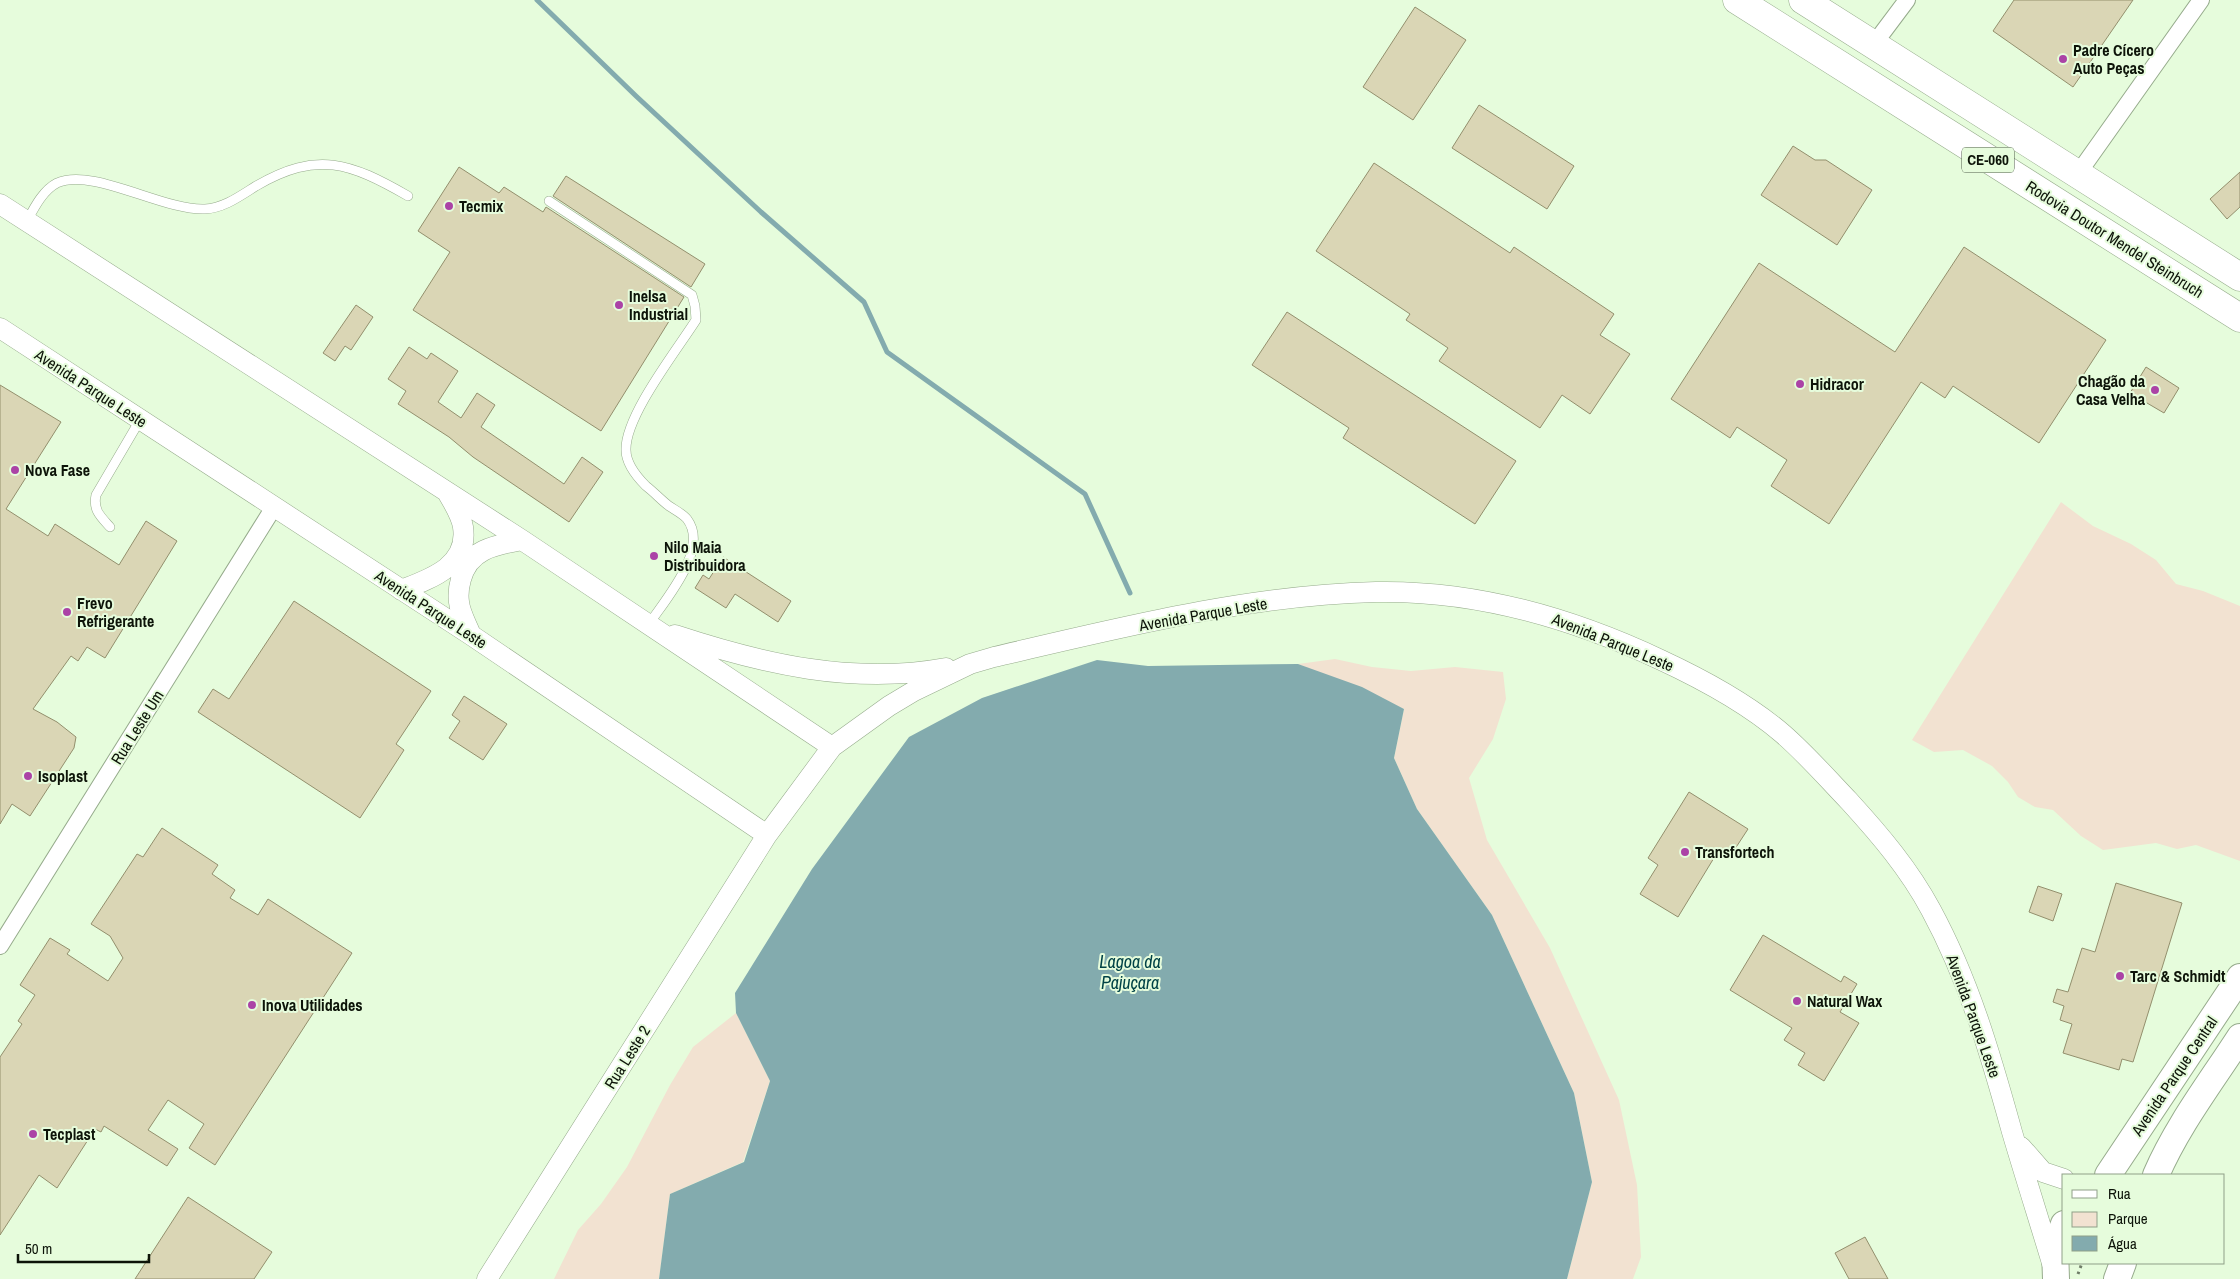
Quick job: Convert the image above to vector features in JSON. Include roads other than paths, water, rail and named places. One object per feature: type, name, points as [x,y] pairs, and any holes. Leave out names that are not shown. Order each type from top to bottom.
[{"type":"highway","name":"Rodovia Doutor Mendel Steinbruch","points":[[1737,0],[2240,318]]},
{"type":"highway","name":"CE-060","points":[[1803,0],[2240,277]]},
{"type":"main road","name":"Avenida Parque Central","points":[[2109,1174],[2240,978]]},
{"type":"main road","name":"Avenida Parque Central","points":[[2156,1174],[2192,1109],[2240,1037]]},
{"type":"main road","points":[[2062,1229],[2055,1248],[2062,1277]]},
{"type":"main road","points":[[2118,1279],[2123,1264]]},
{"type":"street","points":[[1874,44],[1907,0]]},
{"type":"street","points":[[2077,175],[2201,0]]},
{"type":"street","points":[[1,206],[522,540],[832,747]]},
{"type":"street","name":"Avenida Parque Leste","points":[[0,328],[471,635],[767,835],[832,747],[905,696],[970,664],[1015,652],[1226,608],[1337,594],[1380,592],[1418,593],[1503,604],[1590,630],[1644,652],[1689,673],[1738,701],[1783,734],[1813,762],[1902,862],[1913,878],[1933,913],[1969,993],[2015,1140],[2062,1277]]},
{"type":"street","points":[[401,590],[433,578],[448,569],[456,557],[462,543],[463,528],[460,517],[446,491]]},
{"type":"street","name":"Rua Leste Um","points":[[0,946],[274,507]]},
{"type":"street","points":[[471,635],[459,603],[459,586],[463,572],[471,559],[482,550],[494,545],[522,540]]},
{"type":"street","points":[[653,626],[717,649],[814,671],[886,674],[927,672],[970,664]]},
{"type":"street","name":"Rua Leste 2","points":[[486,1279],[767,835]]},
{"type":"street","name":"Avenida Parque Leste","points":[[2015,1140],[2043,1172],[2062,1178]]},
{"type":"lane","points":[[27,221],[36,204],[46,192],[57,184],[69,180],[92,181],[185,208],[205,209],[222,206],[268,180],[299,167],[328,163],[351,168],[373,176],[408,196]]},
{"type":"lane","points":[[548,201],[692,296],[696,306],[696,320],[641,405],[631,428],[626,450],[630,465],[640,480],[687,519],[693,531],[693,545],[683,574],[653,626]]},
{"type":"lane","points":[[110,527],[94,506],[96,495],[140,420]]},
{"type":"water","name":"Lagoa da Pajuçara","points":[[1097,660],[1148,666],[1298,664],[1362,687],[1404,709],[1394,758],[1417,809],[1492,915],[1574,1093],[1592,1182],[1567,1279],[659,1279],[670,1194],[744,1162],[770,1081],[736,1013],[735,993],[812,869],[909,737],[982,698]]},
{"type":"waterway","points":[[537,0],[636,96],[761,212],[864,302],[887,352],[1085,494],[1130,593]]},
{"type":"place","name":"Padre Cícero Auto Peças","points":[[2063,59]]},
{"type":"place","name":"Tecmix","points":[[449,206]]},
{"type":"place","name":"Inelsa Industrial","points":[[619,305]]},
{"type":"place","name":"Hidracor","points":[[1800,384]]},
{"type":"place","name":"Chagão da Casa Velha","points":[[2155,390]]},
{"type":"place","name":"Nova Fase","points":[[15,470]]},
{"type":"place","name":"Nilo Maia Distribuidora","points":[[654,556]]},
{"type":"place","name":"Frevo Refrigerante","points":[[67,612]]},
{"type":"place","name":"Isoplast","points":[[28,776]]},
{"type":"place","name":"Transfortech","points":[[1685,852]]},
{"type":"place","name":"Tarc & Schmidt","points":[[2120,976]]},
{"type":"place","name":"Natural Wax","points":[[1797,1001]]},
{"type":"place","name":"Inova Utilidades","points":[[252,1005]]},
{"type":"place","name":"Tecplast","points":[[33,1134]]}]
